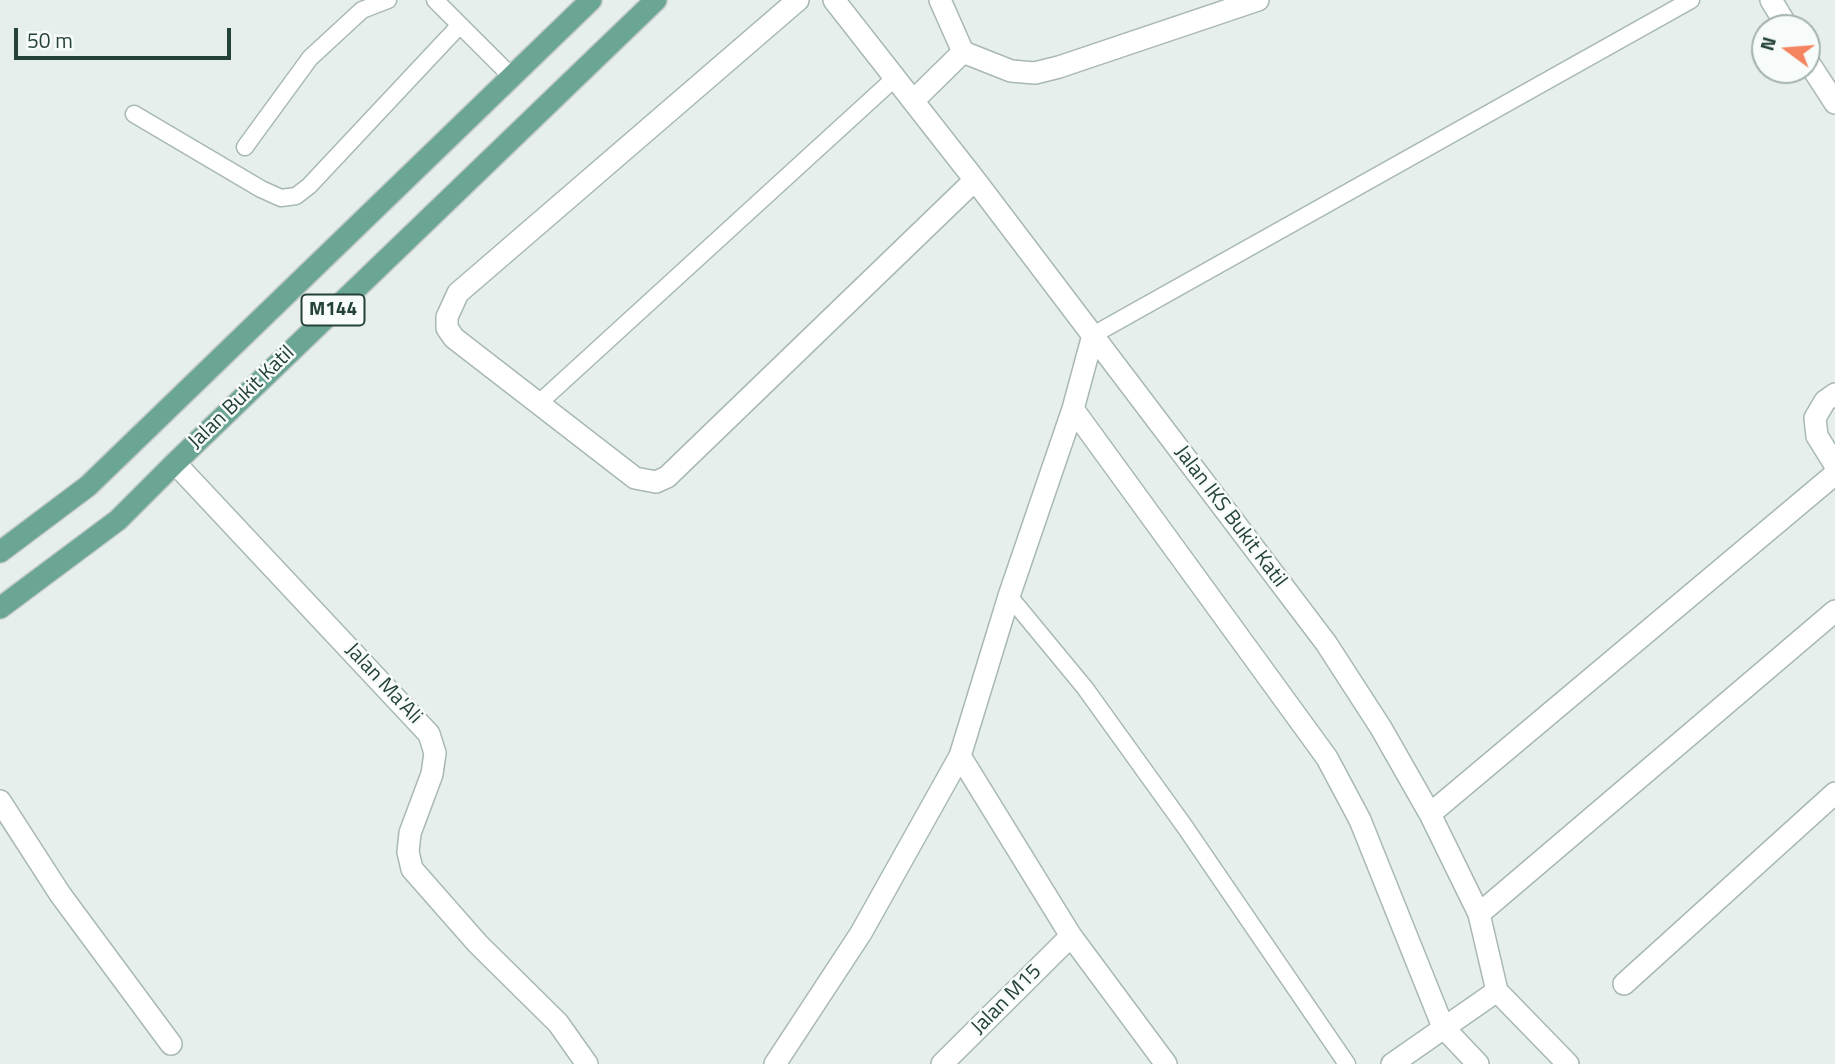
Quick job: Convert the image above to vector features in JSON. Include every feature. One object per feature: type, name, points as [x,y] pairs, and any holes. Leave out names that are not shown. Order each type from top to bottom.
[{"type":"main road","points":[[562,27],[584,0]]},
{"type":"main road","name":"M144","points":[[0,552],[89,486],[590,0]]},
{"type":"main road","name":"Jalan Bukit Katil","points":[[0,608],[118,520],[656,0]]},
{"type":"street","points":[[799,0],[458,293],[447,317],[447,328],[454,338],[635,478],[656,482],[667,477],[975,180]]},
{"type":"street","name":"Jalan IKS Bukit Katil","points":[[834,0],[914,100],[1326,643],[1381,727],[1430,814],[1479,914],[1497,991]]},
{"type":"street","points":[[940,0],[963,52],[1011,71],[1035,73],[1258,0]]},
{"type":"street","points":[[914,100],[963,52]]},
{"type":"street","points":[[1821,82],[1835,103]]},
{"type":"street","points":[[775,1064],[862,933],[960,756],[1009,596],[1073,409],[1093,335]]},
{"type":"street","points":[[1835,394],[1825,401],[1815,418],[1817,436],[1835,465]]},
{"type":"street","points":[[1073,409],[1327,758],[1360,820],[1443,1027],[1478,1064]]},
{"type":"street","name":"Jalan Ma'Ali","points":[[175,463],[429,734],[435,753],[432,774],[410,833],[408,852],[412,869],[478,944],[558,1023],[587,1064]]},
{"type":"street","points":[[1430,814],[1835,474]]},
{"type":"street","points":[[1479,914],[1835,611]]},
{"type":"street","points":[[960,756],[1071,936],[1166,1064]]},
{"type":"street","points":[[1624,984],[1835,793]]},
{"type":"street","points":[[0,801],[60,894],[172,1044]]},
{"type":"street","name":"Jalan M15","points":[[942,1064],[1071,936]]},
{"type":"street","points":[[1392,1064],[1497,991],[1568,1064]]},
{"type":"lane","points":[[245,147],[310,58],[362,10],[388,0]]},
{"type":"lane","points":[[435,0],[511,76]]},
{"type":"lane","points":[[1093,335],[1691,0]]},
{"type":"lane","points":[[134,114],[261,189],[281,198],[296,196],[309,186],[460,25]]},
{"type":"lane","points":[[539,404],[896,77]]},
{"type":"lane","points":[[1009,596],[1085,688],[1185,827],[1347,1064]]}]
